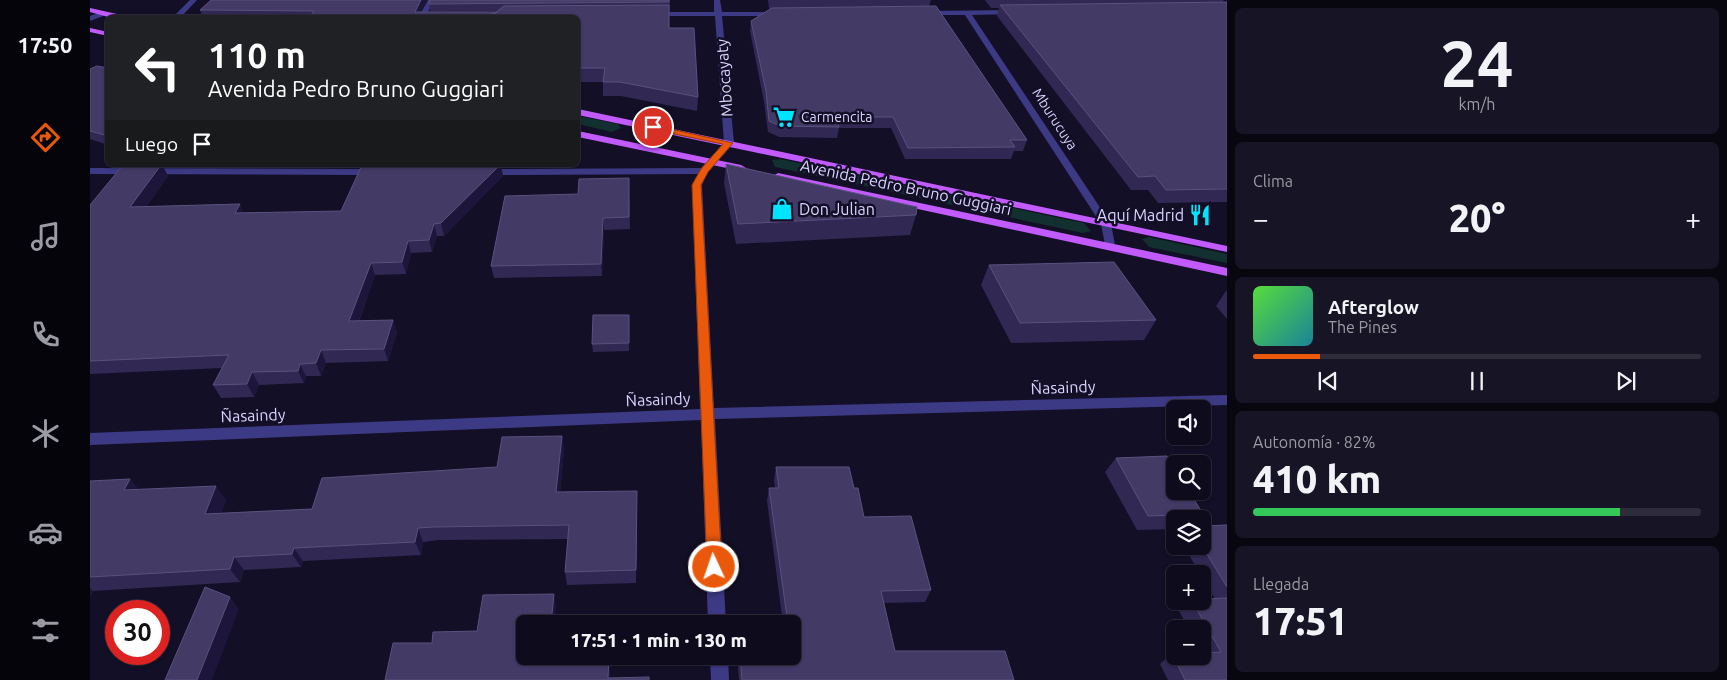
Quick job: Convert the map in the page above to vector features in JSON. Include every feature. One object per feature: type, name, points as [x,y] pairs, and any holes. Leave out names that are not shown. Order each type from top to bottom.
[{"type":"main road","points":[[90,10],[111,15]]},
{"type":"main road","points":[[90,30],[105,33]]},
{"type":"main road","name":"Avenida Pedro Bruno Guggiari","points":[[580,112],[1227,249]]},
{"type":"main road","points":[[580,135],[708,167],[752,170]]},
{"type":"main road","name":"Avenida Pedro Bruno Guggiari","points":[[771,174],[1227,272]]},
{"type":"street","points":[[178,15],[194,0]]},
{"type":"street","points":[[423,15],[431,0]]},
{"type":"street","name":"Mbocayaty","points":[[717,0],[729,143]]},
{"type":"street","points":[[918,13],[1027,12]]},
{"type":"street","points":[[90,19],[103,13]]},
{"type":"street","name":"Mburucuya","points":[[967,13],[1106,224],[1110,246]]},
{"type":"street","points":[[640,14],[788,14]]},
{"type":"street","points":[[717,615],[697,185],[708,167],[729,143]]},
{"type":"street","points":[[477,172],[708,167]]},
{"type":"street","points":[[90,171],[388,172]]},
{"type":"street","name":"Ñasaindy","points":[[90,440],[707,414],[1227,400]]},
{"type":"street","points":[[719,665],[720,680]]},
{"type":"green space","points":[[580,116],[618,124],[621,128],[612,132],[580,124]]},
{"type":"green space","points":[[780,159],[1084,223],[1091,231],[1083,233],[775,167],[772,160]]},
{"type":"green space","points":[[1149,237],[1227,254],[1227,263],[1149,247],[1142,239]]},
{"type":"building","points":[[211,0],[421,0],[415,12],[497,12],[488,15],[311,15],[314,11],[200,10]]},
{"type":"building","points":[[430,0],[669,0],[669,2],[429,4]]},
{"type":"building","points":[[1227,2],[1227,189],[1166,190],[1155,176],[1138,177],[1000,5]]},
{"type":"building","points":[[669,5],[669,28],[694,28],[698,97],[620,82],[603,82],[605,68],[580,68],[580,15],[493,15],[504,6]]},
{"type":"building","points":[[936,6],[1027,140],[1010,140],[1015,147],[908,148],[893,117],[837,117],[839,127],[780,126],[769,121],[766,91],[751,21],[772,8]]},
{"type":"building","points":[[97,66],[105,67],[105,135],[90,131],[90,69]]},
{"type":"building","points":[[726,164],[917,207],[916,215],[738,224]]},
{"type":"building","points":[[121,167],[160,167],[130,207],[240,204],[235,213],[341,211],[361,167],[498,167],[441,223],[434,224],[429,240],[408,241],[402,262],[371,263],[349,321],[393,320],[384,349],[321,350],[316,363],[300,364],[298,371],[252,372],[247,384],[213,385],[229,355],[90,361],[90,205]]},
{"type":"building","points":[[629,178],[629,217],[603,218],[601,264],[491,266],[505,196],[578,194],[579,179]]},
{"type":"building","points":[[1114,262],[1156,320],[1020,323],[989,265]]},
{"type":"building","points":[[593,315],[629,315],[629,343],[592,344]]},
{"type":"building","points":[[562,436],[556,492],[637,491],[636,570],[565,572],[569,525],[418,528],[415,542],[294,548],[292,554],[234,557],[230,569],[90,577],[90,481],[130,479],[124,490],[216,486],[205,514],[312,509],[322,478],[497,467],[502,437]]},
{"type":"building","points":[[1166,456],[1166,500],[1194,500],[1201,510],[1166,510],[1166,515],[1148,516],[1116,458]]},
{"type":"building","points":[[776,467],[849,467],[854,488],[858,488],[864,517],[911,516],[931,590],[881,591],[895,651],[1005,651],[1014,680],[742,680],[741,665],[801,665],[801,615],[787,615],[769,488],[779,488]]},
{"type":"building","points":[[1227,525],[1227,587],[1207,555],[1211,555],[1211,526]]},
{"type":"building","points":[[205,587],[230,597],[197,680],[165,680]]},
{"type":"building","points":[[554,594],[552,615],[516,615],[516,665],[609,665],[608,678],[649,677],[649,680],[385,680],[393,643],[432,643],[433,632],[477,631],[483,595]]},
{"type":"building","points":[[1227,598],[1227,680],[1185,680],[1178,665],[1211,665],[1211,653],[1221,652],[1211,634],[1211,620],[1203,620],[1197,610],[1211,610],[1211,599]]},
{"type":"place","name":"Carmencita","points":[[784,117]]},
{"type":"place","name":"Don Julian","points":[[782,209]]},
{"type":"place","name":"Aquí Madrid","points":[[1200,215]]},
{"type":"route","points":[[653,127],[729,143],[704,171],[697,185],[714,567]]}]
